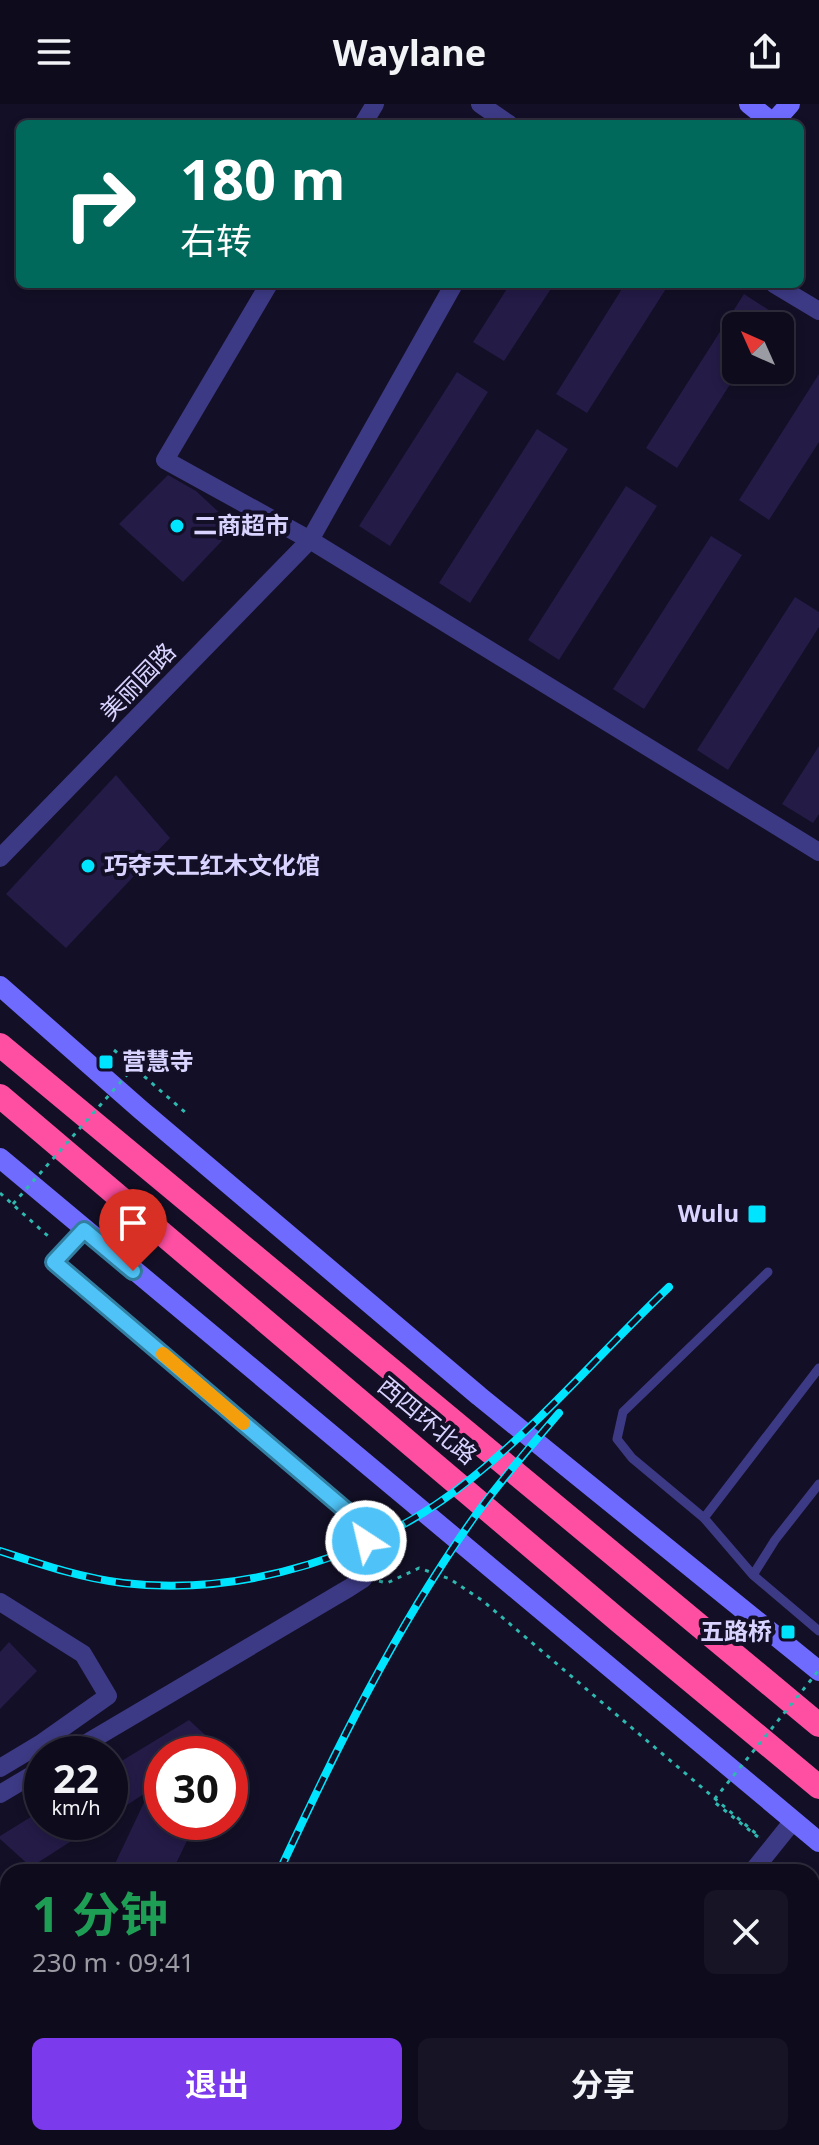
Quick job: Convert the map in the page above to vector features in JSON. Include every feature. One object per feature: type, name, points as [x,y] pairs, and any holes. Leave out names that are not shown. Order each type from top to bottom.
[{"type":"highway","name":"西四环北路","points":[[0,1045],[819,1725]]},
{"type":"highway","name":"西四环北路","points":[[0,1096],[819,1787]]},
{"type":"street","points":[[480,104],[503,120]]},
{"type":"street","points":[[749,104],[769,120]]},
{"type":"street","points":[[776,120],[790,104]]},
{"type":"street","points":[[267,288],[165,460],[310,540],[819,852]]},
{"type":"street","name":"美丽园路","points":[[0,858],[310,540],[452,288]]},
{"type":"street","points":[[781,288],[819,311]]},
{"type":"street","points":[[0,986],[141,1110],[479,1396],[819,1670]]},
{"type":"street","points":[[0,1158],[819,1842]]},
{"type":"street","points":[[84,1230],[54,1262],[349,1513],[362,1529],[371,1564],[363,1579],[98,1736]]},
{"type":"street","points":[[0,1602],[83,1654],[108,1696],[0,1768]]},
{"type":"street","points":[[0,1794],[24,1780]]},
{"type":"street","points":[[756,1864],[766,1840],[793,1821]]},
{"type":"lane","points":[[768,1272],[623,1412],[617,1439],[624,1449],[704,1518],[753,1575],[819,1631]]},
{"type":"lane","points":[[704,1518],[819,1368]]},
{"type":"lane","points":[[753,1575],[775,1540],[819,1484]]},
{"type":"path","points":[[114,1050],[186,1113]]},
{"type":"path","points":[[13,1204],[134,1067]]},
{"type":"path","points":[[0,1193],[48,1236]]},
{"type":"path","points":[[363,1579],[387,1583],[419,1568],[450,1579],[495,1611],[766,1840]]},
{"type":"path","points":[[766,1840],[713,1801],[819,1670]]},
{"type":"building","points":[[507,288],[551,288],[504,361],[473,342]]},
{"type":"building","points":[[622,288],[666,288],[587,413],[556,394]]},
{"type":"building","points":[[744,294],[772,312],[733,312]]},
{"type":"building","points":[[722,329],[722,384],[730,384],[677,468],[646,448]]},
{"type":"building","points":[[457,372],[488,392],[390,546],[359,526]]},
{"type":"building","points":[[819,374],[819,442],[769,520],[739,500]]},
{"type":"building","points":[[537,429],[568,449],[470,603],[439,583]]},
{"type":"building","name":"二商超市","points":[[168,475],[196,491],[235,527],[183,582],[119,524]]},
{"type":"building","points":[[626,486],[657,506],[559,660],[528,640]]},
{"type":"building","points":[[711,536],[742,555],[644,709],[613,689]]},
{"type":"building","points":[[795,597],[819,612],[819,627],[728,770],[697,750]]},
{"type":"building","points":[[819,746],[819,814],[813,823],[782,804]]},
{"type":"building","name":"巧夺天工红木文化馆","points":[[116,775],[170,838],[66,948],[6,894]]},
{"type":"building","points":[[9,1642],[37,1671],[0,1709],[0,1652]]},
{"type":"building","points":[[189,1720],[206,1736],[163,1736]]},
{"type":"building","points":[[144,1747],[144,1794],[128,1804],[128,1757]]},
{"type":"building","points":[[144,1803],[144,1840],[187,1840],[176,1864],[115,1864]]},
{"type":"building","points":[[24,1821],[24,1840],[73,1840],[36,1864],[28,1864],[0,1836]]},
{"type":"railway","points":[[0,1551],[92,1578],[169,1586],[263,1576],[353,1549],[436,1505],[473,1477],[549,1408],[669,1287]]},
{"type":"railway","points":[[283,1864],[345,1735],[419,1601],[485,1503],[559,1413]]},
{"type":"slow traffic","points":[[163,1354],[243,1423]]},
{"type":"place","name":"二商超市","points":[[177,526]]},
{"type":"place","name":"巧夺天工红木文化馆","points":[[88,866]]},
{"type":"place","name":"营慧寺","points":[[106,1062]]},
{"type":"place","name":"Wulu","points":[[757,1214]]},
{"type":"place","name":"五路桥","points":[[788,1632]]},
{"type":"route","points":[[133,1271],[84,1230],[54,1262],[349,1513],[362,1529],[366,1541]]}]
